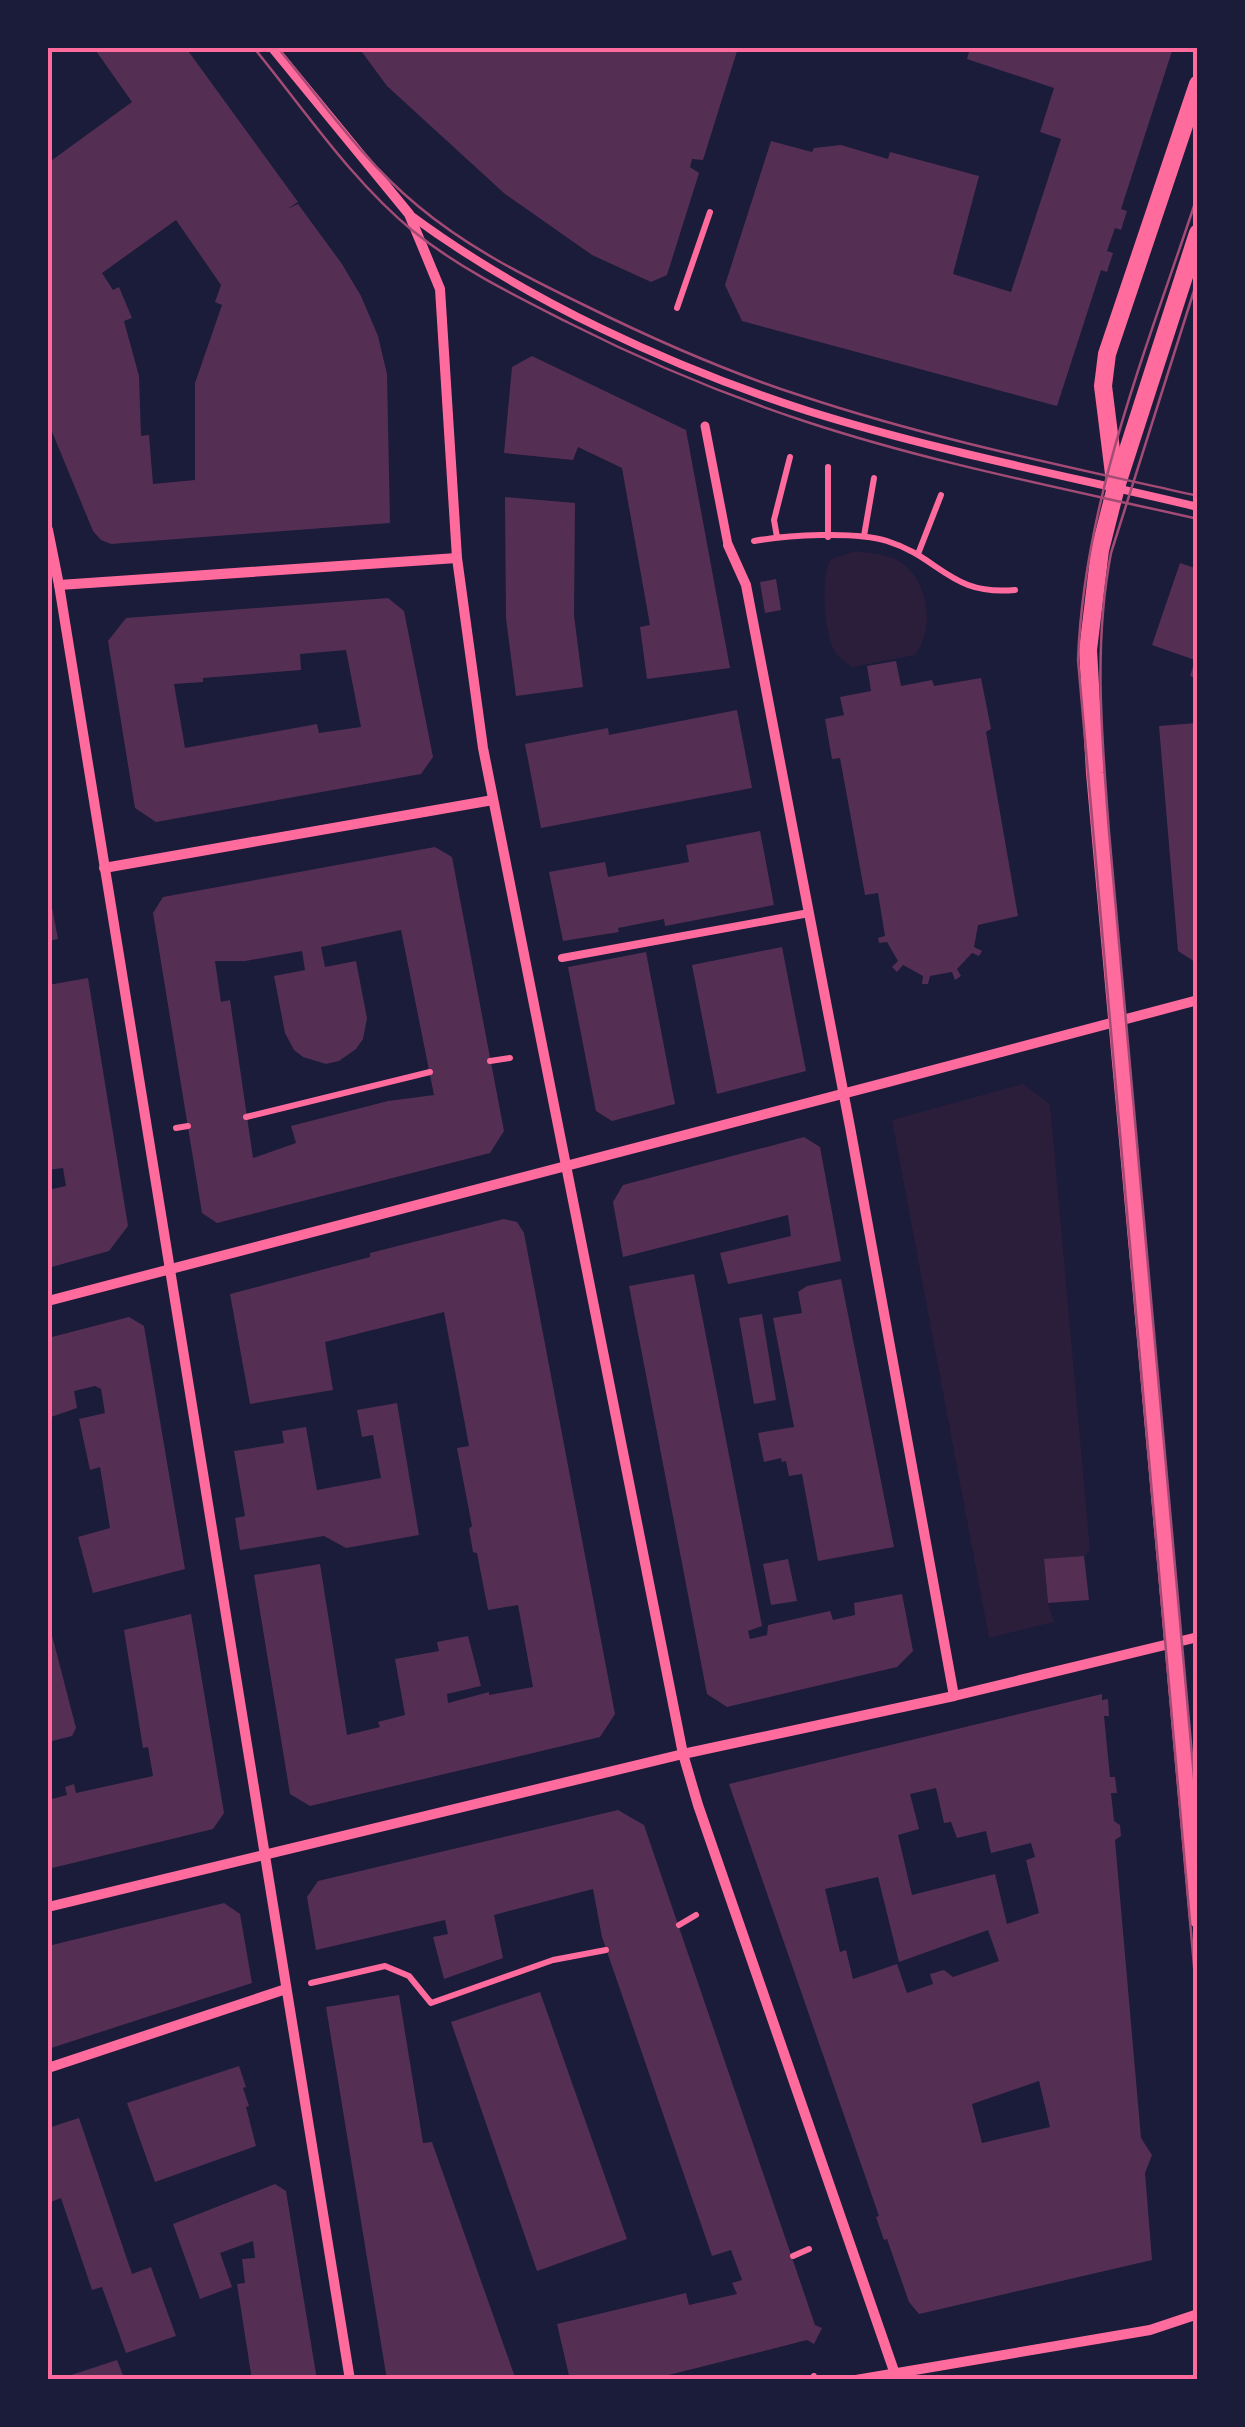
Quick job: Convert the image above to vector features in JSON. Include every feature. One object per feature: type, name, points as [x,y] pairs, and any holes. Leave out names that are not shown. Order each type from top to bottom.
[{"type":"street","points":[[273,48],[410,214],[440,290],[457,558],[483,748],[683,1754],[895,2374]]},
{"type":"street","points":[[1116,487],[1102,386],[1107,354],[1198,84]]},
{"type":"street","points":[[1198,233],[1116,487],[1096,575],[1088,650],[1095,772],[1198,1920]]},
{"type":"street","points":[[705,426],[728,545],[746,585],[954,1696]]},
{"type":"street","points":[[48,530],[350,2380]]},
{"type":"street","points":[[60,585],[457,558]]},
{"type":"street","points":[[104,868],[493,800]]},
{"type":"street","points":[[48,1301],[1198,1000]]},
{"type":"street","points":[[48,1908],[683,1754],[954,1696],[1198,1637]]},
{"type":"street","points":[[48,2068],[286,1989]]},
{"type":"street","points":[[856,2380],[1150,2330],[1198,2314]]},
{"type":"lane","points":[[410,214],[453,246],[552,302],[725,381],[900,437],[1198,507]]},
{"type":"lane","points":[[562,958],[809,914]]},
{"type":"path","points":[[677,308],[710,212]]},
{"type":"path","points":[[790,457],[774,520],[777,537],[864,536],[886,540],[918,554],[950,579],[972,589],[1016,590]]},
{"type":"path","points":[[828,467],[828,536]]},
{"type":"path","points":[[864,536],[874,478]]},
{"type":"path","points":[[918,554],[941,495]]},
{"type":"path","points":[[490,1062],[510,1058]]},
{"type":"path","points":[[246,1117],[430,1072]]},
{"type":"path","points":[[176,1128],[188,1126]]},
{"type":"path","points":[[680,1925],[696,1915]]},
{"type":"path","points":[[311,1983],[385,1966],[410,1976],[431,2003],[554,1960],[606,1950]]},
{"type":"path","points":[[792,2256],[810,2250]]},
{"type":"shaded area","points":[[856,551],[895,559],[915,577],[926,603],[927,617],[922,644],[915,655],[853,667],[835,652],[828,632],[825,578],[831,559]]},
{"type":"shaded area","points":[[1023,1084],[1050,1104],[1090,1550],[1084,1556],[1044,1560],[1054,1622],[989,1638],[892,1120]]},
{"type":"building","points":[[94,48],[186,48],[298,202],[287,209],[298,204],[342,264],[378,336],[387,374],[390,523],[111,544],[93,531],[48,422],[48,163],[132,102]],"holes":[[[176,220],[221,285],[215,302],[222,305],[195,383],[195,480],[153,484],[149,435],[141,436],[139,376],[124,321],[132,318],[119,287],[113,290],[102,273]]]},
{"type":"building","points":[[359,48],[738,48],[703,160],[692,159],[690,167],[699,173],[667,275],[651,282],[592,255],[505,194],[387,86]]},
{"type":"building","points":[[970,48],[1173,48],[1121,209],[1127,211],[1121,230],[1115,228],[1107,251],[1113,253],[1107,272],[1101,270],[1057,406],[742,321],[725,285],[771,141],[812,152],[814,148],[841,145],[888,159],[890,152],[979,176],[953,274],[1011,292],[1061,139],[1040,132],[1054,88],[967,59]]},
{"type":"building","points":[[532,356],[686,430],[730,668],[647,679],[640,627],[650,625],[622,468],[578,447],[573,460],[504,453],[512,367]]},
{"type":"building","points":[[505,497],[575,503],[574,615],[583,687],[516,696],[506,618]]},
{"type":"building","points":[[1180,563],[1198,569],[1198,679],[1190,676],[1195,660],[1152,645]]},
{"type":"building","points":[[776,579],[781,610],[765,613],[760,582]]},
{"type":"building","points":[[388,598],[404,611],[433,757],[421,774],[156,822],[135,808],[108,641],[126,618]],"holes":[[[346,650],[361,727],[319,733],[317,724],[185,748],[174,684],[301,670],[300,654]]]},
{"type":"building","points":[[896,661],[901,686],[932,680],[934,686],[981,678],[991,729],[986,732],[1018,916],[978,925],[974,947],[982,951],[979,956],[972,953],[957,969],[961,976],[955,980],[952,972],[930,976],[928,984],[922,984],[923,976],[903,965],[897,972],[892,967],[898,961],[887,942],[879,943],[878,938],[885,936],[878,893],[865,895],[840,758],[832,759],[825,719],[844,715],[840,697],[871,691],[867,666]]},
{"type":"building","points":[[737,710],[752,788],[541,828],[525,744],[608,728],[609,735]]},
{"type":"building","points":[[1196,723],[1195,962],[1178,951],[1159,726]]},
{"type":"building","points":[[760,831],[774,905],[665,926],[664,919],[618,928],[619,932],[563,941],[549,872],[605,862],[608,877],[689,862],[686,845]]},
{"type":"building","points":[[435,847],[452,857],[504,1131],[490,1153],[217,1223],[202,1213],[153,913],[163,897]],"holes":[[[401,930],[434,1095],[388,1101],[291,1126],[296,1143],[253,1158],[230,1000],[221,1002],[215,961],[245,961],[302,951],[305,970],[274,976],[285,1033],[303,1057],[326,1064],[339,1061],[356,1049],[363,1039],[367,1018],[356,961],[325,967],[321,947]]]},
{"type":"building","points":[[48,886],[58,939],[48,941]]},
{"type":"building","points":[[782,947],[806,1071],[717,1094],[692,965]]},
{"type":"building","points":[[646,952],[675,1104],[612,1121],[596,1111],[568,967]]},
{"type":"building","points":[[88,978],[128,1226],[109,1251],[48,1268],[48,1190],[66,1186],[63,1168],[48,1170],[48,985]]},
{"type":"building","points":[[804,1137],[820,1147],[841,1261],[728,1284],[720,1253],[791,1236],[788,1215],[623,1257],[613,1202],[623,1185]]},
{"type":"building","points":[[504,1219],[517,1222],[524,1233],[615,1714],[600,1737],[310,1806],[290,1794],[254,1575],[320,1564],[347,1735],[380,1727],[378,1722],[405,1715],[395,1659],[439,1651],[437,1642],[468,1636],[481,1686],[447,1694],[448,1703],[489,1692],[533,1687],[518,1605],[488,1610],[477,1553],[473,1552],[457,1448],[469,1446],[444,1312],[325,1342],[333,1390],[250,1404],[230,1294]]},
{"type":"building","points":[[694,1274],[762,1626],[748,1631],[750,1639],[767,1635],[768,1625],[830,1611],[833,1620],[855,1615],[854,1603],[902,1594],[913,1651],[897,1667],[727,1707],[707,1694],[629,1286]]},
{"type":"building","points":[[841,1279],[894,1547],[818,1561],[802,1474],[789,1476],[786,1461],[781,1458],[764,1462],[758,1433],[794,1427],[773,1318],[802,1313],[798,1292],[807,1286]]},
{"type":"building","points":[[762,1314],[776,1400],[754,1404],[739,1318]]},
{"type":"building","points":[[129,1317],[144,1326],[185,1569],[93,1593],[78,1537],[110,1528],[100,1467],[90,1470],[79,1419],[105,1413],[101,1389],[95,1386],[74,1391],[77,1408],[48,1418],[48,1338]]},
{"type":"building","points":[[397,1403],[419,1535],[346,1548],[324,1536],[240,1550],[235,1518],[245,1516],[234,1451],[284,1443],[282,1431],[306,1427],[317,1490],[381,1478],[373,1435],[362,1437],[357,1410]]},
{"type":"building","points":[[1084,1556],[1089,1600],[1048,1603],[1044,1559]]},
{"type":"building","points":[[788,1559],[797,1601],[771,1605],[763,1564]]},
{"type":"building","points":[[191,1614],[224,1813],[213,1829],[48,1869],[48,1800],[67,1795],[65,1787],[74,1784],[76,1793],[153,1776],[148,1747],[143,1748],[124,1630]]},
{"type":"building","points":[[48,1620],[76,1728],[72,1736],[48,1742]]},
{"type":"building","points":[[1102,1694],[1102,1700],[1108,1699],[1109,1716],[1104,1716],[1110,1777],[1115,1777],[1117,1793],[1111,1793],[1114,1821],[1120,1825],[1121,1836],[1115,1840],[1141,2138],[1152,2155],[1145,2173],[1152,2260],[919,2314],[909,2302],[887,2239],[884,2240],[729,1784]],"holes":[[[936,1788],[944,1823],[951,1822],[957,1838],[986,1831],[991,1853],[1031,1843],[1035,1857],[1026,1860],[1039,1913],[1007,1924],[995,1874],[912,1895],[898,1835],[919,1829],[910,1794]],[[878,1877],[899,1962],[988,1930],[999,1961],[953,1977],[944,1970],[930,1974],[933,1984],[907,1993],[897,1964],[853,1979],[846,1950],[840,1952],[825,1889]],[[1039,2081],[1050,2127],[982,2143],[972,2104]]]},
{"type":"building","points":[[618,1810],[644,1825],[815,2325],[822,2328],[814,2344],[807,2340],[649,2380],[570,2380],[557,2324],[686,2293],[689,2305],[737,2294],[732,2283],[742,2280],[731,2250],[712,2256],[602,1937],[593,1889],[494,1915],[503,1958],[444,1979],[433,1937],[448,1934],[445,1920],[316,1950],[307,1897],[318,1881]]},
{"type":"building","points":[[224,1903],[240,1914],[252,1983],[48,2049],[48,1946]]},
{"type":"building","points":[[540,1992],[627,2239],[537,2271],[451,2022]]},
{"type":"building","points":[[399,1995],[423,2143],[432,2142],[516,2380],[387,2380],[326,2007]]},
{"type":"building","points":[[239,2066],[256,2146],[155,2182],[127,2103]]},
{"type":"building","points":[[79,2118],[132,2274],[151,2267],[176,2336],[126,2353],[102,2287],[92,2290],[61,2198],[48,2203],[48,2128]]},
{"type":"building","points":[[275,2184],[286,2191],[317,2380],[252,2380],[237,2284],[245,2283],[242,2259],[255,2258],[253,2241],[220,2253],[232,2287],[200,2299],[173,2224]]},
{"type":"building","points":[[117,2360],[125,2380],[59,2379]]},
{"type":"tram line","points":[[254,48],[349,167],[390,211],[469,270],[569,323],[746,401],[855,437],[1198,519]]},
{"type":"tram line","points":[[278,48],[398,189],[478,249],[564,295],[774,387],[900,426],[1198,496]]},
{"type":"tram line","points":[[1198,194],[1105,482],[1083,600],[1078,660],[1198,2011]]},
{"type":"tram line","points":[[1198,278],[1111,553],[1101,657],[1109,832],[1198,1822]]}]
